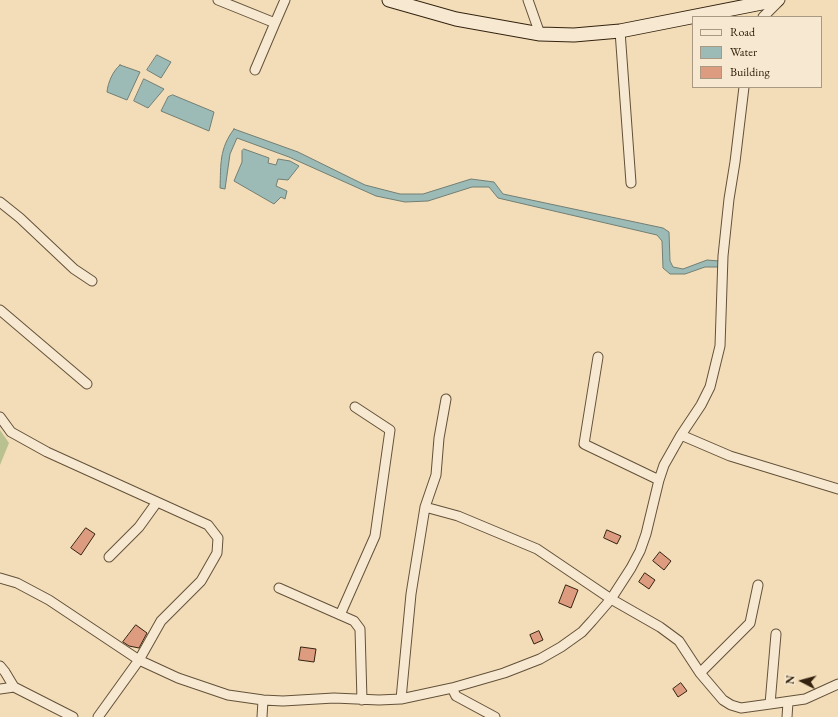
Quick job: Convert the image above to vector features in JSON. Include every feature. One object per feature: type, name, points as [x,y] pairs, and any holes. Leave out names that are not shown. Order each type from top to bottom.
[{"type":"main road","points":[[389,0],[456,19],[540,34],[574,35],[620,31],[692,17]]},
{"type":"main road","points":[[697,16],[779,0]]},
{"type":"street","points":[[218,0],[276,24]]},
{"type":"street","points":[[255,70],[285,0]]},
{"type":"street","points":[[528,0],[540,34]]},
{"type":"street","points":[[764,16],[779,0]]},
{"type":"street","points":[[620,31],[631,183]]},
{"type":"street","points":[[0,578],[17,583],[49,600],[139,660],[178,678],[221,693],[263,700],[283,701],[334,698],[362,700],[401,699],[452,688],[504,673],[540,659],[561,647],[582,632],[611,599],[632,568],[640,551],[650,519],[652,505],[664,465],[680,436],[701,405],[710,387],[720,346],[723,256],[744,88]]},
{"type":"street","points":[[0,202],[20,218],[74,269],[92,281]]},
{"type":"street","points":[[0,310],[87,384]]},
{"type":"street","points":[[598,357],[584,444],[659,480]]},
{"type":"street","points":[[401,699],[411,594],[425,507],[436,475],[439,438],[446,399]]},
{"type":"street","points":[[340,615],[375,536],[390,430],[355,407]]},
{"type":"street","points":[[0,417],[10,432],[46,452],[208,525],[218,538],[217,553],[201,581],[161,621],[139,660],[98,717]]},
{"type":"street","points":[[680,436],[730,456],[838,489]]},
{"type":"street","points":[[109,557],[139,527],[157,502]]},
{"type":"street","points":[[425,507],[458,516],[537,549],[611,599],[660,627],[679,641],[700,672],[723,700],[731,706],[741,708],[805,699],[838,684]]},
{"type":"street","points":[[700,672],[750,623],[758,585]]},
{"type":"street","points":[[279,588],[354,621],[360,629],[362,700]]},
{"type":"street","points":[[770,704],[776,634]]},
{"type":"street","points":[[0,666],[14,687],[73,717]]},
{"type":"street","points":[[0,689],[14,687]]},
{"type":"street","points":[[452,688],[456,696],[495,717]]},
{"type":"street","points":[[262,717],[263,700]]},
{"type":"street","points":[[786,717],[788,702]]},
{"type":"green space","points":[[0,430],[9,443],[0,465]]},
{"type":"water","points":[[157,55],[171,62],[161,78],[147,70]]},
{"type":"water","points":[[120,65],[140,72],[127,100],[107,92],[111,77]]},
{"type":"water","points":[[144,79],[164,89],[148,108],[134,101]]},
{"type":"water","points":[[173,95],[214,112],[209,131],[161,111],[168,97]]},
{"type":"water","points":[[234,129],[298,152],[365,185],[400,194],[423,194],[471,179],[494,182],[503,194],[663,228],[669,232],[670,261],[673,267],[683,269],[707,260],[719,261],[719,267],[705,267],[685,274],[670,274],[663,268],[662,241],[657,235],[498,198],[489,187],[472,187],[428,201],[405,202],[376,196],[289,157],[237,138],[230,154],[225,189],[220,188],[223,150]]},
{"type":"water","points":[[244,149],[269,158],[268,163],[276,165],[278,159],[290,161],[299,166],[288,180],[278,179],[276,186],[287,191],[285,199],[281,197],[274,204],[234,181],[242,162],[242,151]]},
{"type":"building","points":[[86,528],[95,534],[81,555],[71,548]]},
{"type":"building","points":[[607,530],[621,536],[617,544],[604,538]]},
{"type":"building","points":[[660,552],[671,561],[664,570],[653,561]]},
{"type":"building","points":[[645,573],[655,580],[649,589],[639,582]]},
{"type":"building","points":[[566,585],[578,590],[571,608],[559,603]]},
{"type":"building","points":[[136,625],[147,633],[139,648],[129,646],[123,642]]},
{"type":"building","points":[[539,631],[543,640],[534,644],[530,635]]},
{"type":"building","points":[[301,647],[316,649],[314,662],[299,660]]},
{"type":"building","points":[[681,683],[687,691],[678,697],[673,689]]}]
